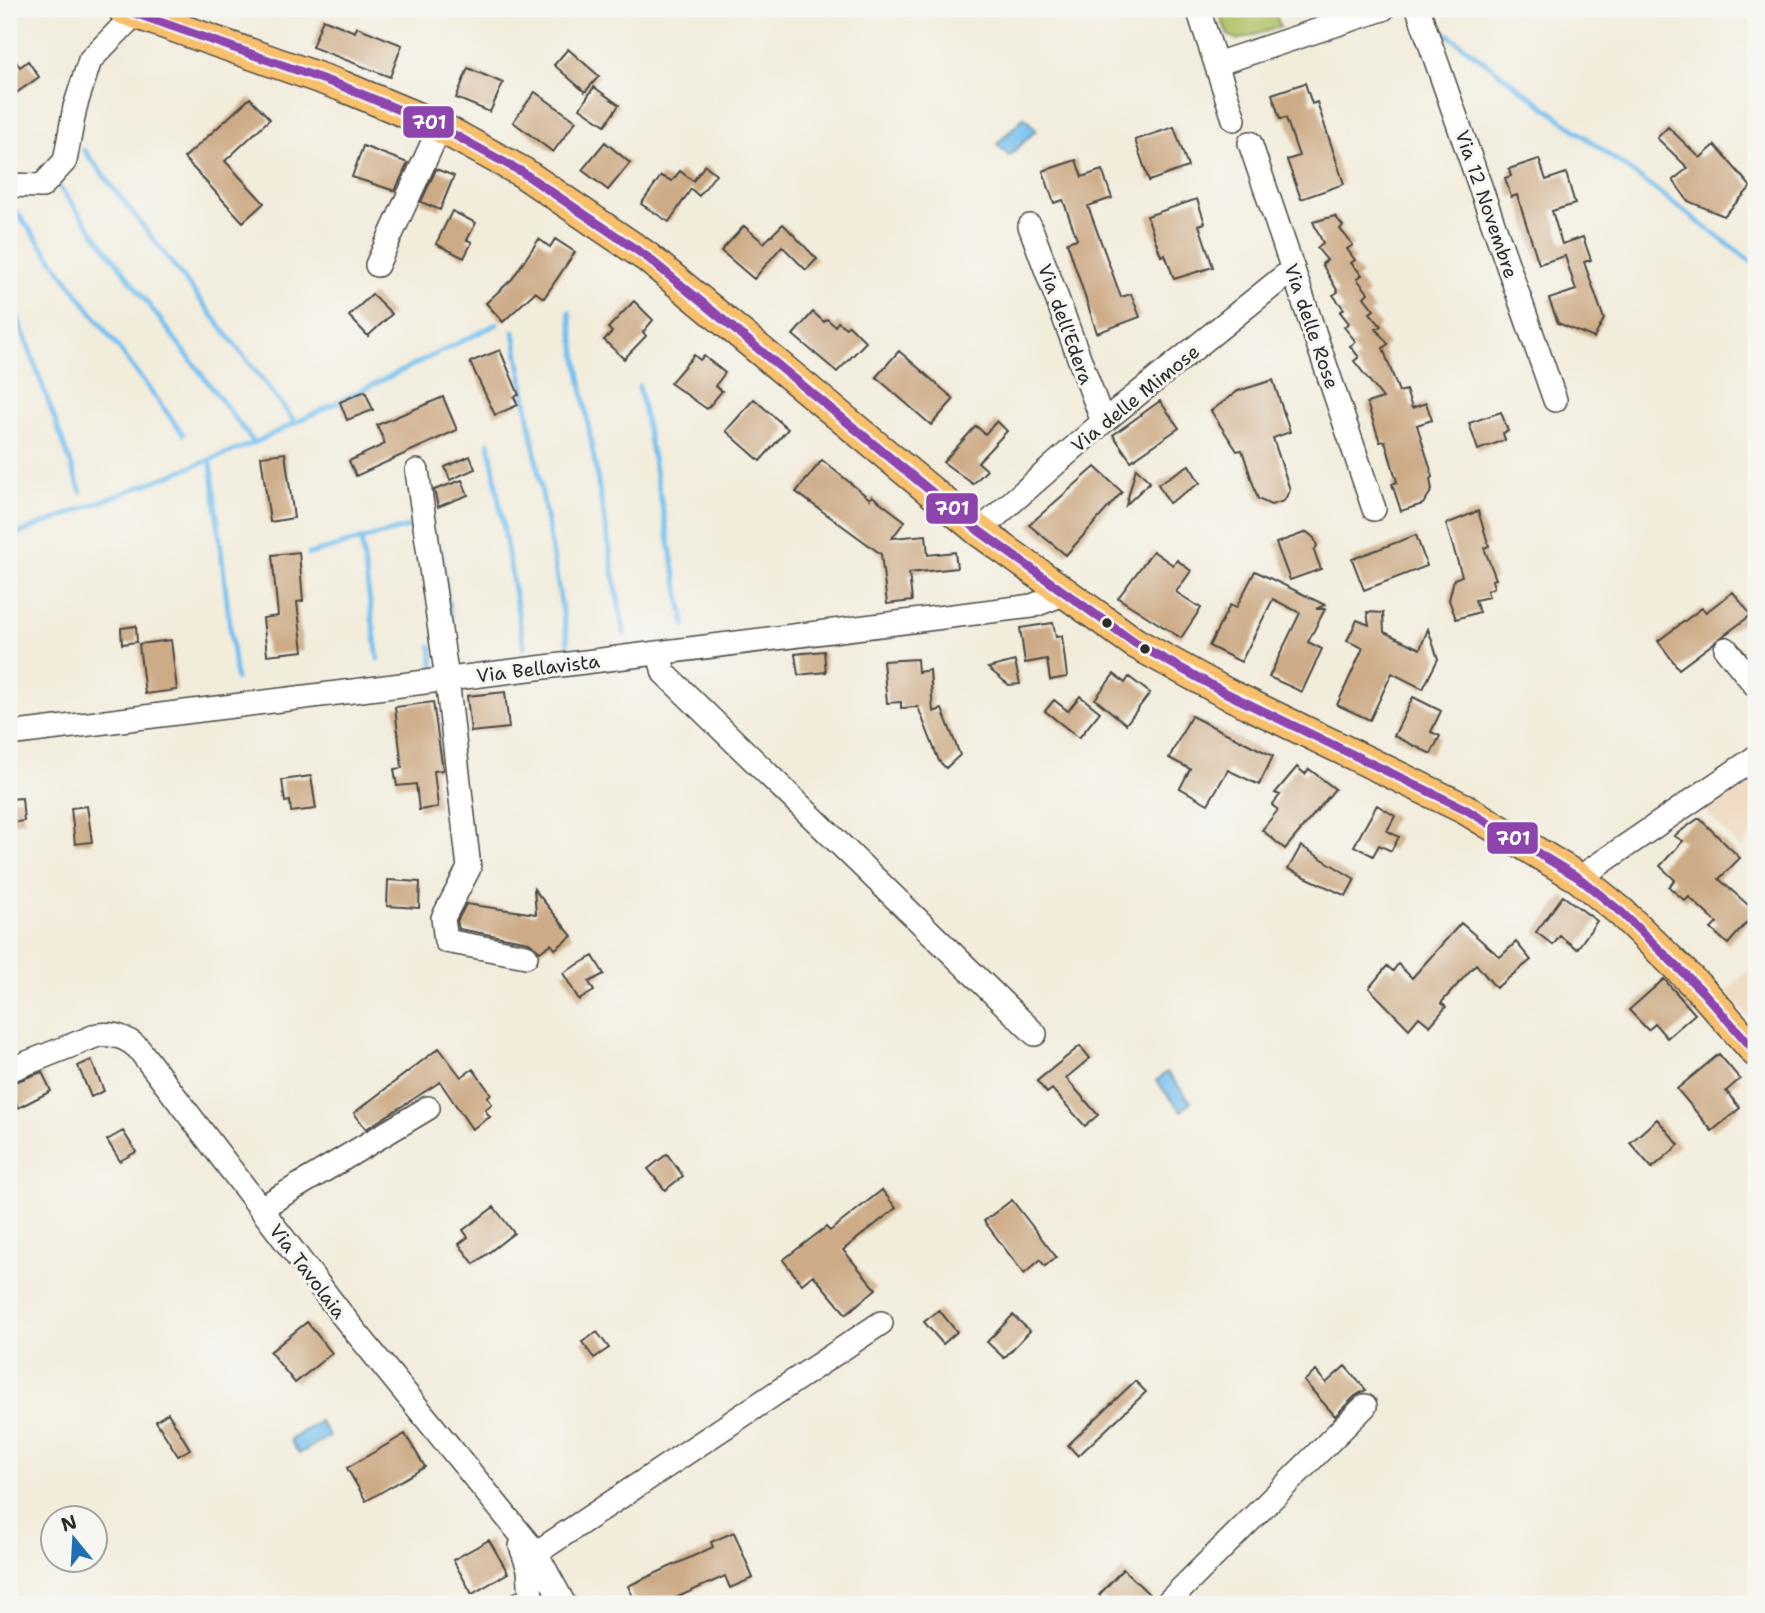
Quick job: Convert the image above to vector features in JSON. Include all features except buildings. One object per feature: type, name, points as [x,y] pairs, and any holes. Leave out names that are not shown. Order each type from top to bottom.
[{"type":"main road","points":[[129,11],[342,86],[440,127],[522,172],[647,257],[979,531],[1135,643],[1224,692],[1465,809],[1579,878],[1648,939],[1756,1052]]},
{"type":"street","points":[[1198,9],[1234,120]]},
{"type":"street","points":[[1216,64],[1383,9]]},
{"type":"street","name":"Via 12 Novembre","points":[[1419,9],[1555,400]]},
{"type":"street","points":[[9,185],[42,186],[65,161],[75,107],[90,60],[129,11]]},
{"type":"street","points":[[377,265],[440,127]]},
{"type":"street","name":"Via delle Rose","points":[[1250,143],[1374,509]]},
{"type":"street","name":"Via dell'Edera","points":[[1030,226],[1103,422]]},
{"type":"street","name":"Via delle Mimose","points":[[979,531],[1103,422],[1293,269]]},
{"type":"street","points":[[417,471],[447,679],[469,868],[443,918],[446,941],[526,956]]},
{"type":"street","name":"Via Bellavista","points":[[9,734],[1032,606],[1066,593]]},
{"type":"street","points":[[1726,649],[1756,686]]},
{"type":"street","points":[[659,653],[664,673],[1035,1034]]},
{"type":"street","points":[[1579,878],[1756,757]]},
{"type":"street","name":"Via Tavolaia","points":[[9,1070],[90,1037],[108,1033],[125,1038],[138,1048],[350,1325],[536,1553],[564,1604]]},
{"type":"street","points":[[261,1208],[428,1108]]},
{"type":"street","points":[[536,1553],[881,1323]]},
{"type":"street","points":[[1166,1604],[1365,1406]]},
{"type":"street","points":[[514,1528],[529,1569],[531,1598],[519,1604]]},
{"type":"shaded area","points":[[1756,778],[1756,828],[1741,849],[1705,810]]},
{"type":"shaded area","points":[[1756,963],[1756,1026],[1726,992]]},
{"type":"green space","points":[[1232,9],[1274,9],[1280,27],[1237,40],[1228,35],[1219,13]]},
{"type":"water","points":[[1024,117],[1036,130],[1009,156],[997,144]]},
{"type":"water","points":[[1167,1072],[1191,1102],[1181,1111],[1156,1081]]},
{"type":"water","points":[[320,1421],[329,1436],[299,1454],[290,1440]]},
{"type":"waterway","points":[[1446,33],[1756,265]]},
{"type":"waterway","points":[[84,150],[295,422]]},
{"type":"waterway","points":[[57,184],[254,443]]},
{"type":"waterway","points":[[9,202],[183,434]]},
{"type":"waterway","points":[[9,293],[81,492]]},
{"type":"waterway","points":[[569,312],[624,634]]},
{"type":"waterway","points":[[9,537],[254,443],[497,324]]},
{"type":"waterway","points":[[514,332],[568,643]]},
{"type":"waterway","points":[[639,386],[685,625]]},
{"type":"waterway","points":[[489,442],[524,648]]},
{"type":"waterway","points":[[211,463],[236,679]]},
{"type":"waterway","points":[[309,554],[408,527],[417,536]]},
{"type":"waterway","points":[[361,539],[378,659]]},
{"type":"waterway","points":[[440,549],[456,655]]},
{"type":"waterway","points":[[430,671],[434,671],[431,646]]},
{"type":"transit line","name":"701","points":[[123,9],[342,86],[440,127],[522,172],[647,257],[979,531],[1135,643],[1224,692],[1465,809],[1579,878],[1621,912],[1702,991],[1756,1052]]}]
